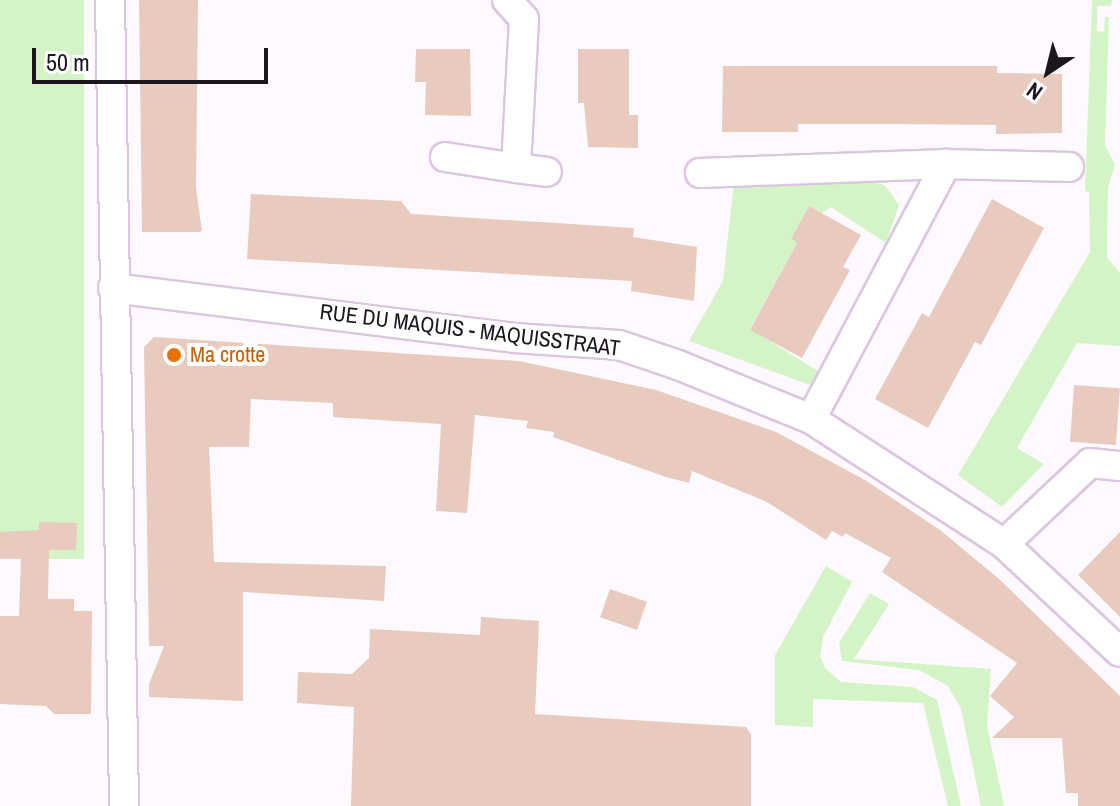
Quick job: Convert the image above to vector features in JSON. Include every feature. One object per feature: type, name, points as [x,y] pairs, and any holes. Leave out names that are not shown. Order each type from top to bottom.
[{"type":"street","points":[[110,0],[124,806]]},
{"type":"street","points":[[507,0],[524,19],[516,168]]},
{"type":"street","points":[[445,157],[547,172]]},
{"type":"street","points":[[811,419],[946,164]]},
{"type":"street","points":[[700,173],[946,164],[1069,167]]},
{"type":"street","name":"RUE DU MAQUIS - MAQUISSTRAAT","points":[[113,288],[514,338],[619,345],[811,419],[1004,544],[1120,652]]},
{"type":"street","points":[[1004,544],[1090,463],[1120,466]]},
{"type":"green space","points":[[0,0],[84,0],[84,559],[0,559]]},
{"type":"green space","points":[[1092,0],[1112,0],[1111,6],[1097,6],[1097,31],[1104,32],[1105,17],[1109,17],[1105,145],[1115,165],[1108,187],[1107,258],[1120,273],[1120,346],[1077,343],[1017,448],[1044,464],[1002,507],[958,475],[1090,252],[1089,192],[1085,191]]},
{"type":"green space","points":[[734,182],[871,182],[885,185],[899,205],[886,243],[831,207],[822,213],[809,206],[791,239],[797,243],[750,329],[818,371],[810,385],[689,341],[723,281]]},
{"type":"green space","points":[[826,566],[852,582],[823,637],[820,656],[825,668],[841,682],[913,687],[937,700],[961,806],[948,806],[923,703],[813,699],[813,727],[775,725],[775,655]]},
{"type":"green space","points":[[870,593],[889,604],[854,659],[991,669],[987,726],[1004,806],[981,806],[961,709],[948,686],[919,670],[842,661],[839,643]]},
{"type":"building","points":[[139,0],[198,0],[196,188],[202,231],[142,232]]},
{"type":"building","points":[[416,49],[470,49],[471,116],[425,115],[426,82],[415,82]]},
{"type":"building","points":[[578,49],[629,49],[629,115],[638,115],[638,148],[588,147],[584,103],[578,103]]},
{"type":"building","points":[[723,66],[997,66],[997,73],[1062,74],[1062,133],[996,134],[996,125],[895,124],[798,124],[798,132],[722,132]]},
{"type":"building","points":[[251,194],[401,201],[411,214],[634,228],[633,237],[697,247],[694,301],[631,291],[632,281],[247,259]]},
{"type":"building","points":[[992,199],[1044,228],[981,345],[975,342],[928,428],[875,399],[922,313],[929,317]]},
{"type":"building","points":[[809,206],[861,235],[843,267],[850,270],[802,358],[750,330],[797,243],[791,239]]},
{"type":"building","points":[[154,337],[519,361],[656,390],[776,432],[865,480],[940,530],[999,579],[1120,696],[1120,806],[1078,806],[1078,793],[1066,793],[1062,738],[992,738],[1014,717],[990,696],[1017,663],[882,572],[891,558],[845,533],[843,537],[832,531],[826,540],[767,502],[692,471],[689,483],[553,437],[554,432],[526,428],[528,421],[475,415],[467,513],[436,511],[441,424],[333,417],[333,403],[251,399],[249,447],[209,447],[214,562],[386,566],[384,601],[243,592],[243,701],[149,697],[149,684],[164,646],[149,646],[144,347]]},
{"type":"building","points":[[1074,385],[1120,388],[1116,445],[1070,442]]},
{"type":"building","points":[[39,522],[77,523],[76,550],[49,550],[48,599],[74,599],[74,611],[92,611],[91,714],[54,714],[46,706],[0,704],[0,616],[19,616],[21,559],[0,559],[0,532],[39,530]]},
{"type":"building","points":[[1120,532],[1120,617],[1078,575]]},
{"type":"building","points":[[610,589],[647,602],[637,630],[600,617]]},
{"type":"building","points":[[481,617],[539,621],[535,714],[746,727],[751,734],[751,806],[351,806],[354,707],[297,703],[298,672],[352,674],[369,658],[370,629],[480,635]]},
{"type":"place","name":"Ma crotte","points":[[174,355]]}]
